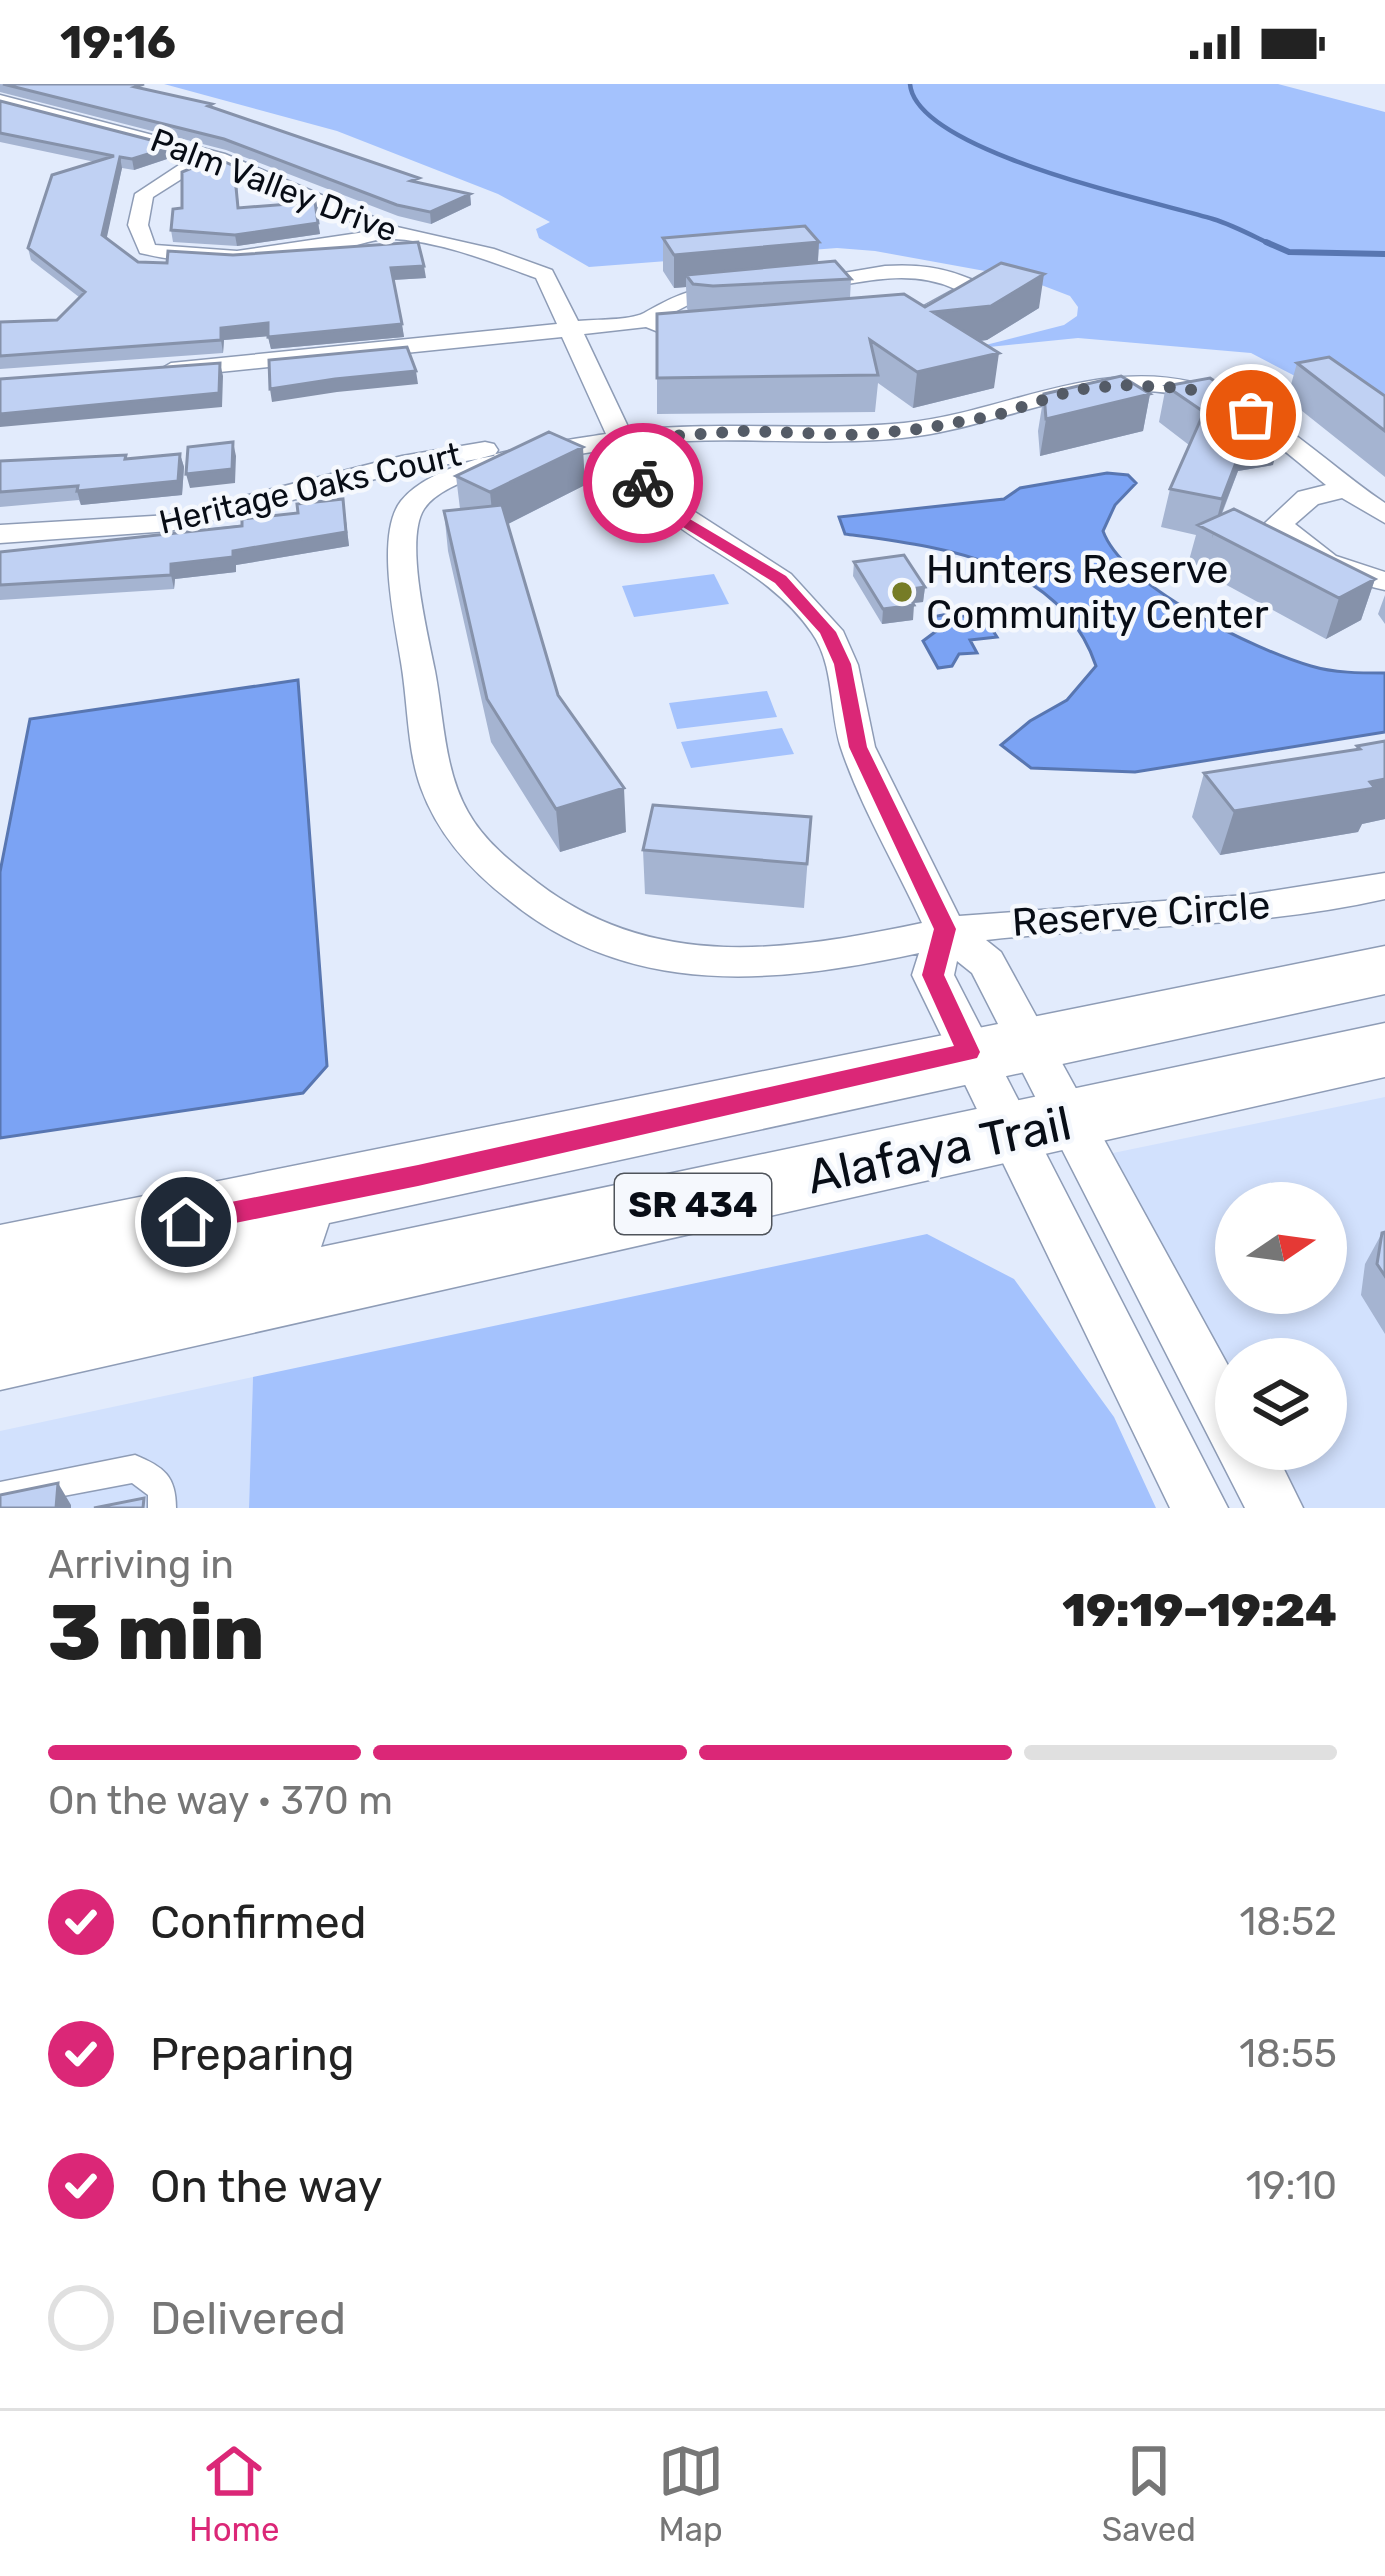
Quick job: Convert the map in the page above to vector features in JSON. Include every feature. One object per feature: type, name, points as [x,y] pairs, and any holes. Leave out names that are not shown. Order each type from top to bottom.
[{"type":"main road","name":"SR 434","points":[[0,1259],[418,1176],[998,1046],[1385,970]]},
{"type":"main road","name":"Alafaya Trail","points":[[0,1352],[1385,1050]]},
{"type":"main road","points":[[0,1305],[202,1263],[418,1176]]},
{"type":"street","name":"Palm Valley Drive","points":[[6,105],[148,136],[219,158],[391,232],[532,267],[553,284],[620,440],[657,500],[780,580],[827,632],[842,664],[858,747],[945,929],[987,963],[998,1046]]},
{"type":"street","points":[[219,158],[185,169],[144,194],[138,224],[147,249],[218,256],[344,244],[391,232]]},
{"type":"street","points":[[649,320],[662,306],[679,298],[838,283],[898,270],[934,273],[965,285],[968,292],[932,312],[914,314]]},
{"type":"street","points":[[142,373],[649,320],[676,332],[736,332]]},
{"type":"street","name":"Reserve Circle","points":[[1385,515],[1345,489],[1274,426],[1187,388],[1123,385],[1074,390],[997,415],[860,435],[741,431],[620,440],[466,472],[410,508],[404,527],[405,579],[438,789],[468,844],[531,900],[562,919],[671,960],[795,961],[879,950],[945,929],[1238,909],[1335,899],[1385,886]]},
{"type":"street","name":"Heritage Oaks Court","points":[[0,534],[170,523],[448,455],[620,440]]},
{"type":"street","points":[[1345,489],[1308,498],[1279,523],[1293,544],[1347,572],[1385,581]]},
{"type":"street","name":"Palm Valley Drive","points":[[945,929],[933,975],[998,1046],[1215,1400]]},
{"type":"street","name":"Palm Valley Drive","points":[[1044,1127],[1200,1508]]},
{"type":"street","points":[[1255,1470],[1275,1508]]},
{"type":"lane","points":[[0,1496],[135,1469],[162,1488],[162,1508]]},
{"type":"shaded area","points":[[164,84],[1278,84],[1385,112],[1385,423],[1251,353],[1078,338],[970,349],[1064,325],[1077,316],[1078,307],[1070,296],[1023,278],[837,248],[589,267],[539,238],[536,229],[550,222],[498,194],[337,131]]},
{"type":"shaded area","points":[[1107,473],[1128,475],[1136,483],[1115,505],[1103,531],[1136,573],[1194,613],[1287,658],[1329,670],[1385,673],[1385,732],[1135,772],[1031,768],[1001,745],[1067,700],[1096,666],[1079,630],[1055,602],[993,565],[919,545],[845,534],[839,517],[1004,499],[1020,488]]},
{"type":"shaded area","points":[[714,574],[729,604],[634,617],[622,586]]},
{"type":"shaded area","points":[[953,613],[988,623],[997,637],[970,640],[977,653],[959,654],[952,666],[938,668],[923,641],[939,629],[932,617]]},
{"type":"shaded area","points":[[298,680],[327,1066],[303,1093],[0,1138],[0,872],[30,719]]},
{"type":"shaded area","points":[[767,691],[777,717],[677,729],[669,703]]},
{"type":"shaded area","points":[[782,728],[794,754],[691,768],[681,742]]},
{"type":"shaded area","points":[[1385,1097],[1385,1508],[1304,1508],[1283,1470],[1347,1470],[1347,1338],[1215,1338],[1215,1343],[1113,1153]]},
{"type":"shaded area","points":[[927,1234],[1014,1279],[1114,1417],[1156,1508],[249,1508],[253,1377]]},
{"type":"shaded area","points":[[253,1377],[249,1508],[0,1508],[0,1431]]},
{"type":"building","points":[[3,84],[144,84],[135,87],[212,104],[208,106],[419,178],[411,181],[470,194],[430,212],[397,205],[224,139]]},
{"type":"building","points":[[0,101],[174,146],[132,159],[120,157],[102,235],[138,262],[167,263],[168,251],[233,255],[418,242],[424,266],[391,268],[402,324],[268,337],[268,323],[221,328],[221,340],[0,356],[0,322],[57,320],[85,292],[28,248],[52,175],[114,156],[0,133]]},
{"type":"building","points":[[216,158],[234,166],[238,208],[315,202],[318,223],[235,235],[171,230],[173,209],[182,208],[182,172]]},
{"type":"building","points":[[805,226],[819,242],[674,255],[663,238]]},
{"type":"building","points":[[835,261],[851,279],[713,286],[693,284],[686,275]]},
{"type":"building","points":[[1001,263],[1044,274],[991,306],[933,312],[999,353],[917,372],[870,340],[878,375],[657,378],[657,314],[904,294],[925,307]]},
{"type":"building","points":[[407,347],[416,371],[270,389],[269,360]]},
{"type":"building","points":[[1329,357],[1385,396],[1385,431],[1297,363]]},
{"type":"building","points":[[220,363],[219,393],[0,414],[0,379]]},
{"type":"building","points":[[1121,376],[1150,394],[1046,419],[1044,394]]},
{"type":"building","points":[[1210,378],[1283,427],[1247,434],[1222,499],[1170,489],[1204,412],[1166,386]]},
{"type":"building","points":[[549,432],[583,447],[490,492],[456,476]]},
{"type":"building","points":[[233,442],[232,469],[186,474],[188,447]]},
{"type":"building","points":[[180,454],[178,481],[77,491],[78,486],[0,492],[0,461]]},
{"type":"building","points":[[343,499],[346,532],[233,551],[233,557],[171,564],[171,575],[0,585],[0,552],[242,526],[242,519],[298,513],[297,504]]},
{"type":"building","points":[[502,505],[558,695],[624,788],[556,809],[487,699],[444,511]]},
{"type":"building","points":[[1234,509],[1375,579],[1339,598],[1198,525]]},
{"type":"building","points":[[904,555],[925,587],[905,590],[914,605],[883,609],[854,562]]},
{"type":"building","points":[[1385,741],[1385,779],[1370,782],[1375,788],[1234,811],[1204,773],[1360,749],[1357,746]]},
{"type":"building","points":[[653,805],[811,817],[807,864],[643,850]]},
{"type":"building","points":[[1385,1232],[1385,1276],[1377,1264]]},
{"type":"building","points":[[58,1483],[56,1508],[0,1508],[0,1495]]},
{"type":"building","points":[[144,1498],[143,1508],[94,1508]]},
{"type":"waterway","points":[[910,84],[922,109],[993,152],[1220,221],[1272,245]]},
{"type":"waterway","points":[[1266,242],[1289,252],[1385,254]]},
{"type":"way so far","points":[[643,483],[620,440],[741,431],[860,435],[927,428],[997,415],[1074,390],[1123,385],[1187,388],[1251,415]]},
{"type":"place","name":"Hunters Reserve Community Center","points":[[902,592]]},
{"type":"route","points":[[186,1222],[418,1176],[968,1052],[933,975],[945,929],[858,747],[842,664],[827,632],[795,592],[762,566],[678,518],[643,483]]}]
